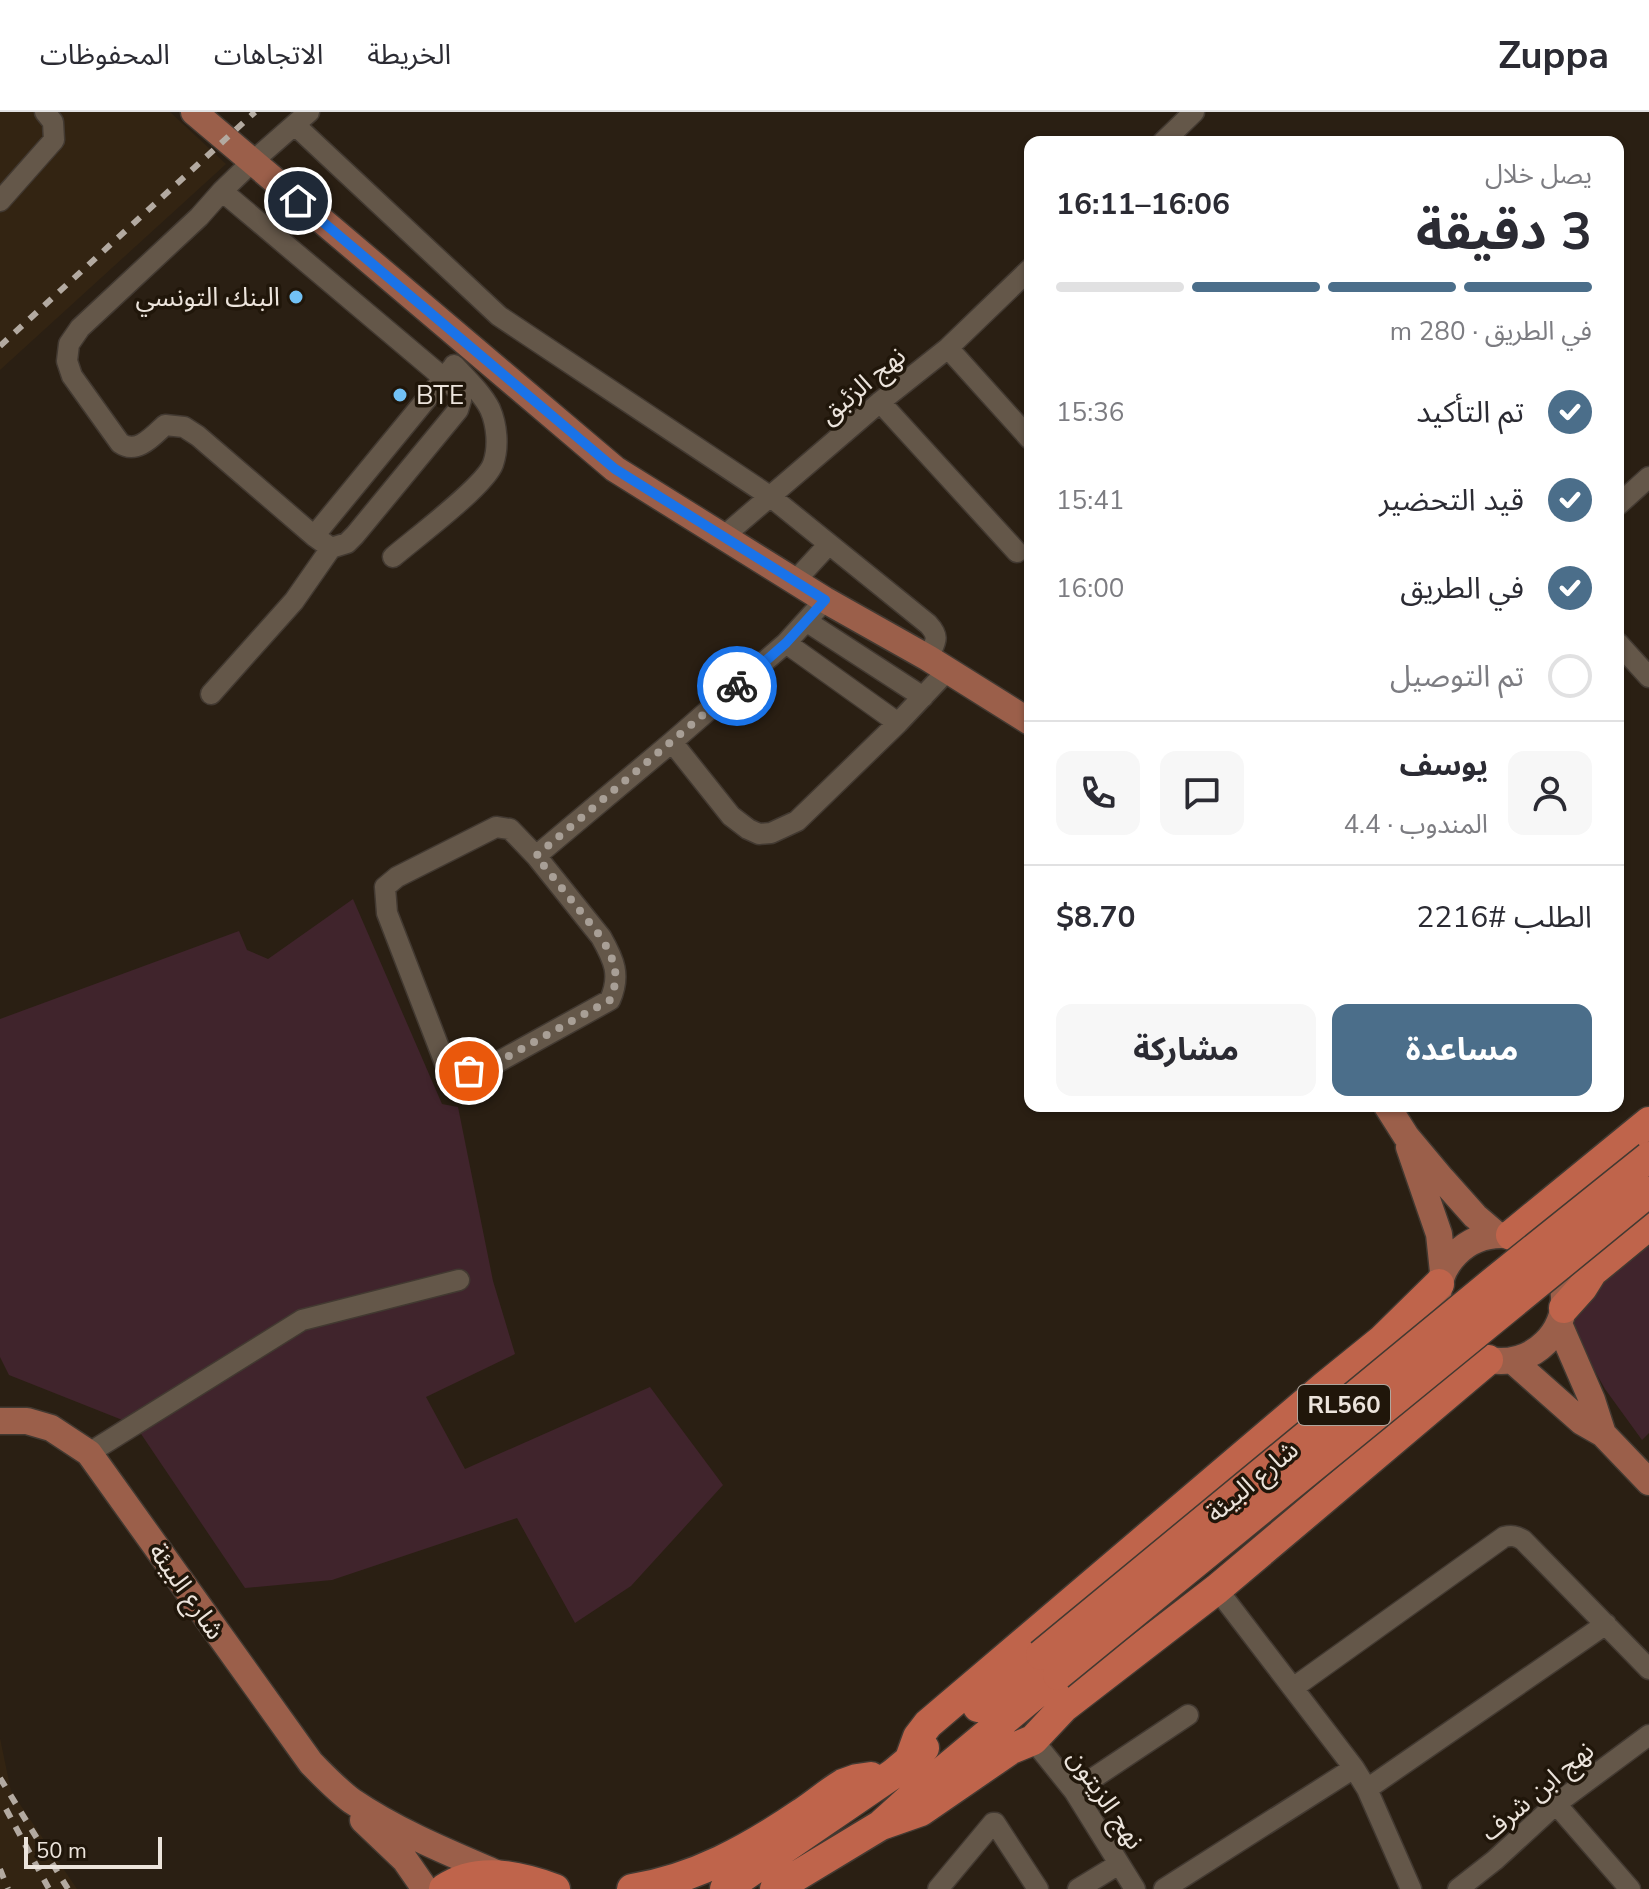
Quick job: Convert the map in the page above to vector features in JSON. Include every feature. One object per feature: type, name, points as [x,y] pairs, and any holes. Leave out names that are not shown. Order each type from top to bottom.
[{"type":"highway","points":[[1503,1235],[1649,1122]]},
{"type":"highway","name":"شارع البيئة","points":[[775,1889],[881,1825],[1049,1665],[1486,1288],[1649,1157]]},
{"type":"highway","name":"RL560","points":[[725,1889],[901,1766],[998,1692],[1049,1665],[1649,1192]]},
{"type":"highway","points":[[1562,1316],[1592,1272],[1649,1225]]},
{"type":"highway","points":[[632,1889],[695,1874],[769,1834],[843,1784],[901,1766],[928,1724],[1382,1340],[1441,1278]]},
{"type":"highway","points":[[881,1825],[921,1811],[1011,1749],[1033,1740],[1064,1707],[1217,1589],[1500,1360]]},
{"type":"highway","points":[[819,1889],[836,1865],[841,1850]]},
{"type":"highway","points":[[444,1889],[466,1879],[496,1873],[555,1889]]},
{"type":"main road","points":[[194,112],[252,162],[456,363],[615,469],[825,600],[1024,718]]},
{"type":"main road","points":[[1391,1112],[1406,1136],[1455,1195],[1475,1216],[1503,1235]]},
{"type":"main road","points":[[1406,1136],[1439,1234],[1441,1278],[1438,1304],[1443,1323],[1454,1340],[1469,1353],[1500,1360],[1582,1422],[1603,1434],[1649,1482]]},
{"type":"main road","points":[[1441,1278],[1452,1258],[1480,1238],[1503,1235],[1530,1241],[1546,1253],[1558,1269],[1564,1288],[1562,1316],[1603,1434]]},
{"type":"main road","points":[[1500,1360],[1531,1353],[1548,1341],[1562,1316]]},
{"type":"main road","name":"شارع البيئة","points":[[0,1421],[27,1421],[51,1428],[89,1453],[311,1763],[350,1800]]},
{"type":"main road","points":[[350,1800],[433,1846],[496,1873]]},
{"type":"main road","points":[[350,1800],[363,1821],[405,1860],[425,1889]]},
{"type":"street","points":[[0,201],[54,140],[53,122],[45,112]]},
{"type":"street","points":[[1169,136],[1194,112]]},
{"type":"street","points":[[456,363],[461,400],[458,410],[347,543],[323,542],[184,427],[165,425],[144,443],[125,447],[72,376],[67,361],[69,344],[80,328],[302,118],[499,316],[771,497],[935,632],[937,664],[923,697],[797,821],[771,833],[759,834],[731,816],[672,742]]},
{"type":"street","points":[[222,191],[456,363],[490,409],[496,433],[492,467],[471,491],[393,557]]},
{"type":"street","name":"نهج الزئبق","points":[[724,536],[948,348],[1024,275]]},
{"type":"street","points":[[948,348],[1024,432]]},
{"type":"street","points":[[211,694],[294,601],[323,542],[456,363]]},
{"type":"street","points":[[880,402],[1017,552]]},
{"type":"street","points":[[1624,500],[1649,477]]},
{"type":"street","points":[[795,581],[829,544]]},
{"type":"street","points":[[536,856],[786,643],[825,600]]},
{"type":"street","points":[[806,621],[923,697]]},
{"type":"street","points":[[786,643],[898,723]]},
{"type":"street","points":[[1624,650],[1649,677]]},
{"type":"street","points":[[496,827],[510,829],[536,856],[601,937],[616,971],[616,986],[610,1000],[487,1068],[469,1071],[454,1068],[445,1063],[387,913],[385,887],[397,877],[496,827]]},
{"type":"street","points":[[89,1453],[302,1320],[459,1280]]},
{"type":"street","points":[[1293,1688],[1509,1535],[1523,1540],[1649,1669]]},
{"type":"street","points":[[1217,1589],[1354,1768],[1367,1789],[1411,1889]]},
{"type":"street","points":[[1367,1789],[1606,1624]]},
{"type":"street","points":[[1074,1791],[1188,1715]]},
{"type":"street","name":"نهج ابن شرف","points":[[1458,1889],[1556,1804],[1649,1735]]},
{"type":"street","name":"نهج الزيتون","points":[[1033,1740],[1074,1791],[1135,1889]]},
{"type":"street","points":[[1164,1889],[1354,1768]]},
{"type":"street","points":[[1556,1804],[1630,1889]]},
{"type":"street","points":[[938,1889],[993,1823],[1038,1889]]},
{"type":"street","points":[[1078,1889],[1119,1864]]},
{"type":"shaded area","points":[[0,112],[170,112],[226,164],[0,370]]},
{"type":"shaded area","points":[[353,899],[442,1104],[458,1107],[493,1281],[515,1354],[426,1397],[465,1469],[650,1387],[723,1485],[631,1586],[575,1623],[517,1518],[332,1580],[245,1588],[135,1425],[9,1375],[0,1357],[0,1019],[239,931],[247,950],[268,959]]},
{"type":"shaded area","points":[[1649,1220],[1649,1433],[1642,1440],[1605,1389],[1573,1332],[1574,1301]]},
{"type":"shaded area","points":[[0,1738],[11,1791],[77,1889],[0,1889]]},
{"type":"railway","points":[[0,346],[255,112]]},
{"type":"railway","points":[[0,1778],[68,1889]]},
{"type":"railway","points":[[6,1809],[49,1889]]},
{"type":"railway","points":[[0,1869],[8,1889]]},
{"type":"way so far","points":[[469,1071],[487,1068],[610,1000],[616,986],[616,971],[609,952],[601,937],[536,856],[737,686]]},
{"type":"place","name":"البنك التونسي","points":[[296,297]]},
{"type":"place","name":"BTE","points":[[400,395]]},
{"type":"route","points":[[298,201],[615,469],[825,600],[786,643],[737,686]]}]
